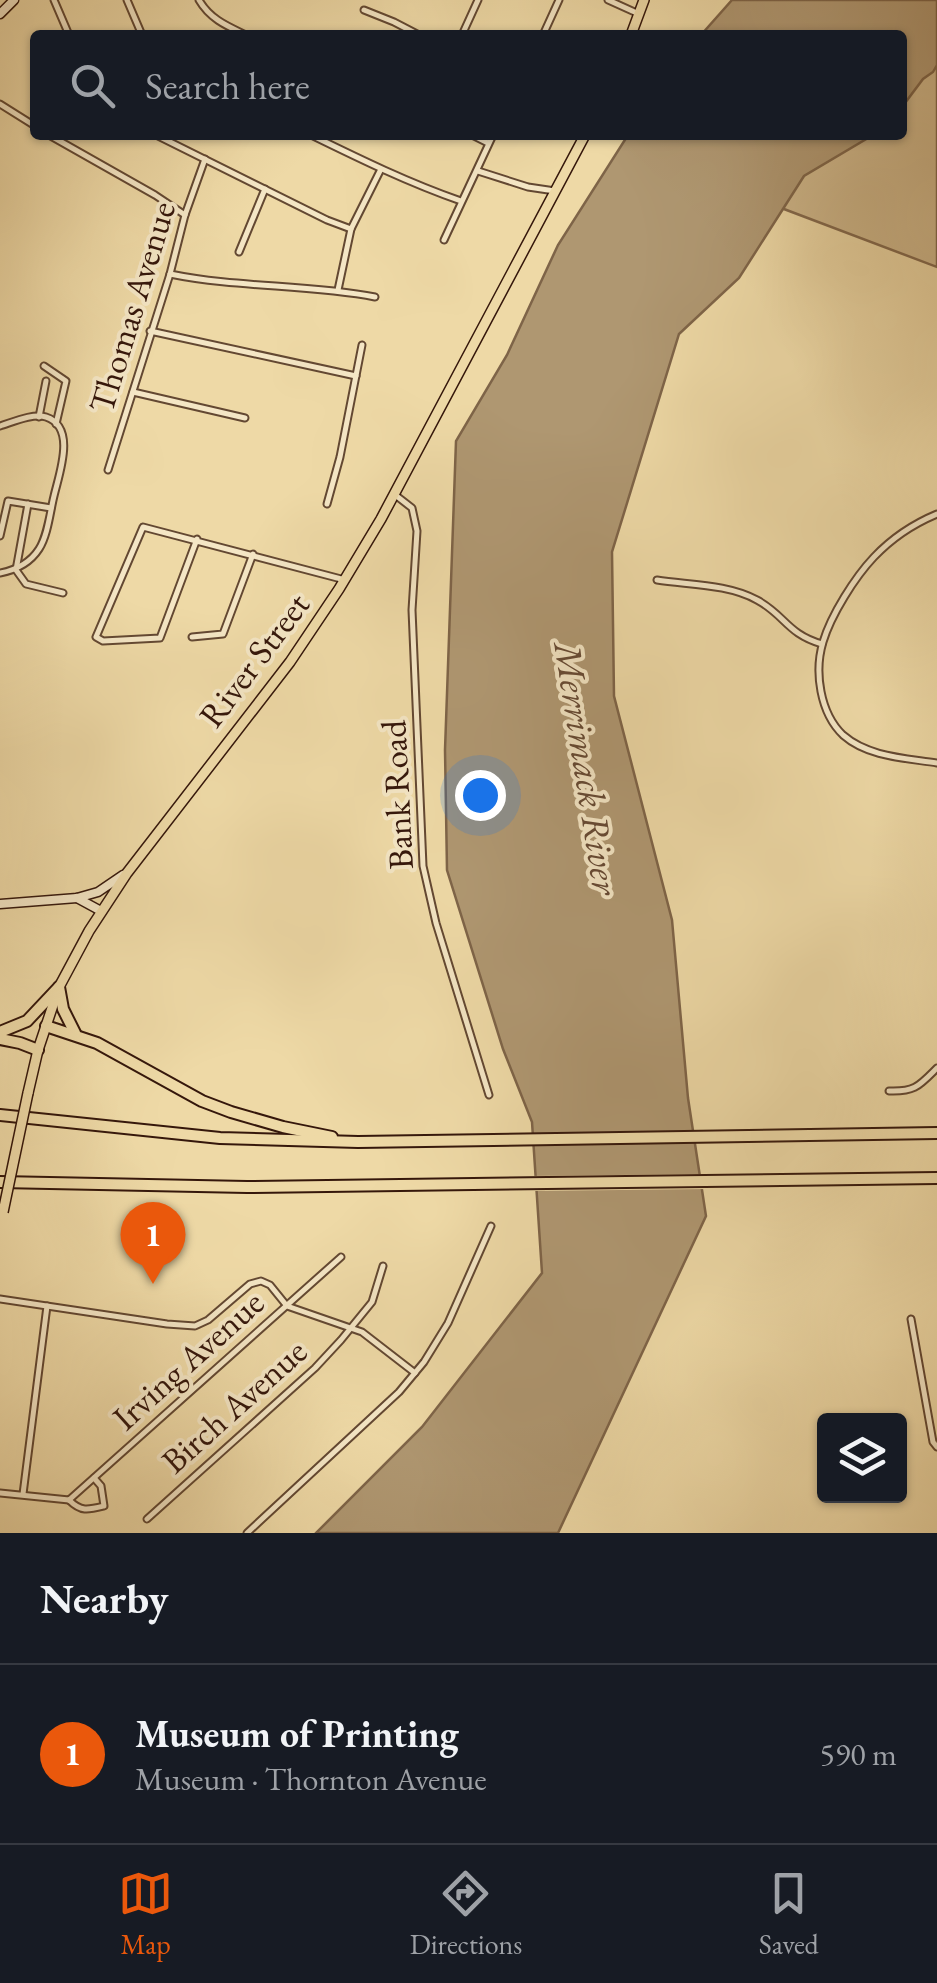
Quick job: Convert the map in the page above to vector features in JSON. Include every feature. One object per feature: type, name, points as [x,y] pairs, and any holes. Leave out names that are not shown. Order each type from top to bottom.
[{"type":"highway","points":[[59,988],[68,1024],[75,1034]]},
{"type":"highway","points":[[0,1036],[27,1021],[59,988]]},
{"type":"highway","points":[[46,1026],[75,1034],[202,1101],[231,1112],[283,1128],[358,1142]]},
{"type":"highway","points":[[0,1036],[38,1050]]},
{"type":"highway","points":[[0,1116],[220,1138],[358,1142],[937,1134]]},
{"type":"highway","points":[[0,1182],[176,1187],[937,1178]]},
{"type":"main road","points":[[0,14],[14,0]]},
{"type":"main road","points":[[633,30],[644,0]]},
{"type":"main road","name":"River Street","points":[[0,1224],[38,1050],[59,988],[101,911],[290,662],[345,580],[582,140]]},
{"type":"main road","points":[[0,904],[77,898],[98,892],[128,874]]},
{"type":"main road","points":[[77,898],[101,911]]},
{"type":"street","points":[[54,0],[67,30]]},
{"type":"street","points":[[127,0],[140,30]]},
{"type":"street","points":[[199,0],[205,11],[236,30]]},
{"type":"street","points":[[464,30],[478,0]]},
{"type":"street","points":[[545,30],[559,0]]},
{"type":"street","points":[[608,0],[640,14]]},
{"type":"street","points":[[364,10],[409,30]]},
{"type":"street","points":[[224,30],[226,25]]},
{"type":"street","points":[[0,104],[30,123]]},
{"type":"street","points":[[58,140],[185,215]]},
{"type":"street","points":[[175,140],[205,159],[351,229]]},
{"type":"street","points":[[321,140],[381,170],[461,201]]},
{"type":"street","points":[[444,240],[478,171],[488,142],[483,140]]},
{"type":"street","name":"Thomas Avenue","points":[[108,470],[205,159]]},
{"type":"street","points":[[338,290],[351,229],[381,170]]},
{"type":"street","points":[[478,171],[554,191]]},
{"type":"street","points":[[239,252],[266,189]]},
{"type":"street","points":[[170,274],[376,297]]},
{"type":"street","points":[[150,332],[356,376]]},
{"type":"street","points":[[327,504],[362,346]]},
{"type":"street","points":[[44,366],[66,381],[56,424]]},
{"type":"street","points":[[39,417],[46,381]]},
{"type":"street","points":[[134,392],[245,418]]},
{"type":"street","points":[[0,426],[44,416],[63,432],[64,450],[40,547],[16,570],[0,573]]},
{"type":"street","name":"Bank Road","points":[[394,494],[412,508],[417,531],[412,610],[422,866],[489,1095]]},
{"type":"street","points":[[0,536],[8,501],[51,508]]},
{"type":"street","points":[[28,504],[16,570],[26,584],[63,593]]},
{"type":"street","points":[[937,514],[894,538],[873,558],[822,644],[820,679],[822,700],[833,723],[846,737],[863,748],[937,764]]},
{"type":"street","points":[[197,540],[160,638],[103,641],[96,637],[142,526],[253,554],[345,580]]},
{"type":"street","points":[[192,637],[223,634],[253,554]]},
{"type":"street","points":[[656,580],[738,591],[774,611],[803,638],[822,644]]},
{"type":"street","points":[[890,1092],[910,1092],[937,1068]]},
{"type":"street","points":[[247,1533],[415,1373],[448,1324],[491,1226]]},
{"type":"street","name":"Irving Avenue","points":[[69,1500],[341,1257]]},
{"type":"street","name":"Birch Avenue","points":[[146,1519],[315,1368],[372,1302],[383,1266]]},
{"type":"street","points":[[0,1299],[195,1326],[208,1320],[250,1284],[261,1282],[270,1285],[287,1306],[299,1312],[352,1327],[415,1373]]},
{"type":"street","points":[[23,1494],[47,1306]]},
{"type":"street","points":[[911,1319],[937,1447]]},
{"type":"street","points":[[0,1493],[69,1500],[87,1510],[104,1506],[94,1478]]},
{"type":"shaded area","points":[[937,41],[937,267],[776,206],[799,169],[846,140],[907,140],[907,76]]},
{"type":"water","points":[[732,0],[937,0],[937,65],[907,100],[907,30],[705,30]]},
{"type":"water","name":"Merrimack River","points":[[625,140],[865,140],[804,176],[739,278],[679,334],[612,552],[614,696],[672,920],[688,1098],[706,1216],[558,1533],[316,1533],[422,1427],[542,1273],[532,1122],[503,1049],[447,870],[445,750],[456,441],[507,355],[558,245]]},
{"type":"pier","points":[[705,1174],[707,1189],[531,1191],[530,1176]]},
{"type":"place","name":"Museum of Printing","points":[[153,1284]]}]
